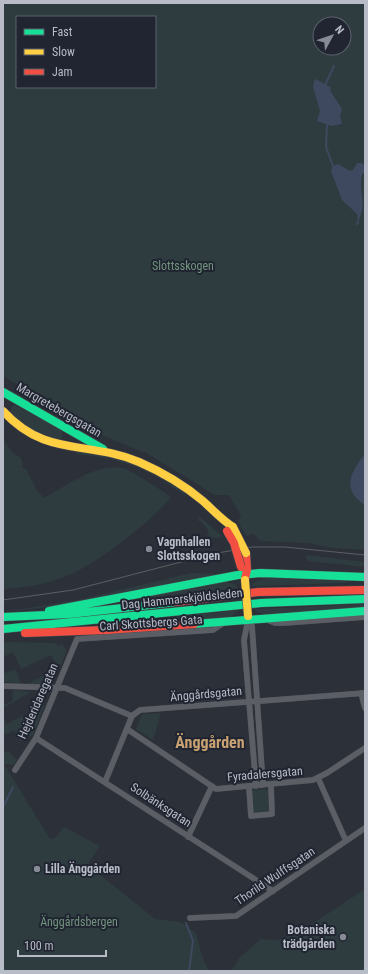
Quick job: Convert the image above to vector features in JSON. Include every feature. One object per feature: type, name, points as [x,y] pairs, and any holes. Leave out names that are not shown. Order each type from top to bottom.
[{"type":"main road","name":"Margretebergsgatan","points":[[3,392],[104,450]]},
{"type":"main road","name":"Margretebergsgatan","points":[[3,411],[11,421],[24,432],[50,444],[104,450],[133,459],[170,478],[204,501],[224,521],[246,553],[245,570],[248,618]]},
{"type":"main road","name":"Margretebergsgatan","points":[[230,529],[245,570]]},
{"type":"main road","points":[[12,617],[245,570],[261,573],[365,578]]},
{"type":"main road","name":"Dag Hammarskjöldsleden","points":[[3,617],[69,614],[258,592],[365,590]]},
{"type":"main road","name":"Dag Hammarskjöldsleden","points":[[3,630],[261,603],[365,599]]},
{"type":"main road","points":[[3,630],[59,632],[225,622],[248,618],[365,611]]},
{"type":"street","points":[[263,618],[268,622],[279,623],[365,616]]},
{"type":"street","points":[[248,618],[252,626],[263,785]]},
{"type":"street","points":[[248,618],[244,640],[245,666],[256,786]]},
{"type":"street","name":"Carl Skottsbergs Gata","points":[[77,639],[213,630],[225,622]]},
{"type":"street","name":"Hejderidaregatan","points":[[15,770],[36,738],[77,639]]},
{"type":"street","points":[[245,666],[255,665]]},
{"type":"street","points":[[3,686],[65,688],[132,716],[105,782]]},
{"type":"street","points":[[363,693],[365,708]]},
{"type":"street","name":"Änggårdsgatan","points":[[132,716],[140,710],[363,693]]},
{"type":"street","name":"Fyradalersgatan","points":[[127,729],[216,789],[306,782],[318,778],[365,748]]},
{"type":"street","name":"Solbänksgatan","points":[[36,738],[273,891]]},
{"type":"street","points":[[252,743],[260,743]]},
{"type":"street","points":[[318,778],[346,841]]},
{"type":"street","points":[[248,786],[251,816],[272,814],[271,785]]},
{"type":"street","points":[[188,837],[212,786]]},
{"type":"street","name":"Thorild Wulffsgatan","points":[[190,918],[232,917],[365,828]]},
{"type":"green space","name":"Slottsskogen","points":[[3,3],[365,3],[365,550],[332,548],[308,543],[260,541],[254,534],[246,536],[238,522],[241,516],[229,495],[215,495],[148,454],[99,434],[3,376]]},
{"type":"green space","points":[[15,405],[61,430],[63,438],[56,443],[24,428],[9,413],[12,406]]},
{"type":"green space","points":[[3,436],[10,449],[21,458],[23,465],[14,468],[22,466],[23,469],[26,469],[36,489],[44,498],[92,472],[113,467],[127,470],[171,497],[145,523],[113,549],[84,567],[56,580],[40,584],[3,589]]},
{"type":"green space","points":[[76,452],[90,453],[120,459],[136,464],[165,478],[177,486],[187,496],[156,476],[137,467],[107,459],[76,454]]},
{"type":"green space","points":[[199,516],[223,537],[210,537],[207,534],[209,532],[201,521],[198,521]]},
{"type":"green space","points":[[306,555],[365,562],[365,567],[307,561]]},
{"type":"green space","points":[[191,573],[221,574],[51,607],[3,612],[78,600]]},
{"type":"green space","points":[[263,576],[346,581],[346,583],[252,586],[252,584],[256,581],[263,580]]},
{"type":"green space","points":[[228,581],[228,583],[235,584],[237,588],[126,600]]},
{"type":"green space","points":[[365,604],[365,608],[264,614],[257,612],[254,609]]},
{"type":"green space","points":[[239,610],[230,618],[89,629],[85,627]]},
{"type":"green space","points":[[3,642],[56,643],[57,646],[61,645],[61,643],[67,650],[61,665],[57,665],[51,655],[21,669],[13,652],[3,657]]},
{"type":"green space","points":[[58,668],[54,680],[51,683],[44,685],[27,684]]},
{"type":"green space","points":[[15,669],[21,683],[3,682],[3,674]]},
{"type":"green space","points":[[13,690],[31,692],[3,708],[3,705],[12,701]]},
{"type":"green space","points":[[45,704],[33,735],[20,741],[14,730],[3,736],[3,717],[7,724]]},
{"type":"green space","points":[[161,713],[153,740],[136,729],[142,714]]},
{"type":"green space","name":"Änggårdsbergen","points":[[8,751],[17,760],[14,765],[4,764],[50,839],[54,839],[64,827],[100,846],[89,862],[89,871],[99,874],[155,919],[181,922],[196,933],[203,959],[209,971],[3,971],[3,753]]},
{"type":"green space","points":[[268,789],[269,811],[261,814],[253,813],[251,790]]},
{"type":"green space","points":[[365,889],[365,971],[231,971],[240,957],[261,939],[277,940],[297,934]]},
{"type":"water","points":[[316,79],[330,87],[331,92],[342,109],[340,115],[342,124],[331,126],[317,121],[320,111],[313,87]]},
{"type":"water","points":[[357,163],[365,165],[365,172],[362,174],[361,181],[363,202],[358,222],[357,214],[342,200],[331,171],[333,166],[338,164],[350,171],[353,170]]},
{"type":"water","points":[[365,454],[365,505],[357,499],[353,493],[350,487],[350,481],[355,468]]},
{"type":"waterway","points":[[325,85],[334,66]]},
{"type":"waterway","points":[[327,125],[326,147],[333,166]]},
{"type":"waterway","points":[[3,807],[13,787]]},
{"type":"waterway","points":[[186,923],[193,941],[189,971]]},
{"type":"tram line","points":[[3,600],[73,590],[212,554],[252,547],[285,547],[365,555]]},
{"type":"traffic: fast","points":[[3,392],[103,449]]},
{"type":"traffic: fast","points":[[49,611],[238,575],[261,573],[365,577]]},
{"type":"traffic: fast","points":[[3,629],[261,603],[365,599]]},
{"type":"traffic: fast","points":[[3,617],[69,614],[176,602]]},
{"type":"traffic: fast","points":[[194,624],[365,611]]},
{"type":"traffic: slow","points":[[3,411],[19,426],[35,436],[68,446],[120,455],[156,470],[172,479],[203,501],[233,527]]},
{"type":"traffic: slow","points":[[233,527],[246,553]]},
{"type":"traffic: slow","points":[[245,580],[248,616]]},
{"type":"traffic: jam","points":[[227,531],[234,543],[241,567]]},
{"type":"traffic: jam","points":[[245,579],[247,570],[246,553]]},
{"type":"traffic: jam","points":[[176,602],[258,592],[365,590]]},
{"type":"traffic: jam","points":[[25,633],[106,630],[194,624]]},
{"type":"place","name":"Vagnhallen Slottsskogen","points":[[149,549]]},
{"type":"place","name":"Lilla Änggården","points":[[37,869]]},
{"type":"place","name":"Botaniska trädgården","points":[[343,937]]},
{"type":"district","name":"Änggården","points":[[210,742]]}]
